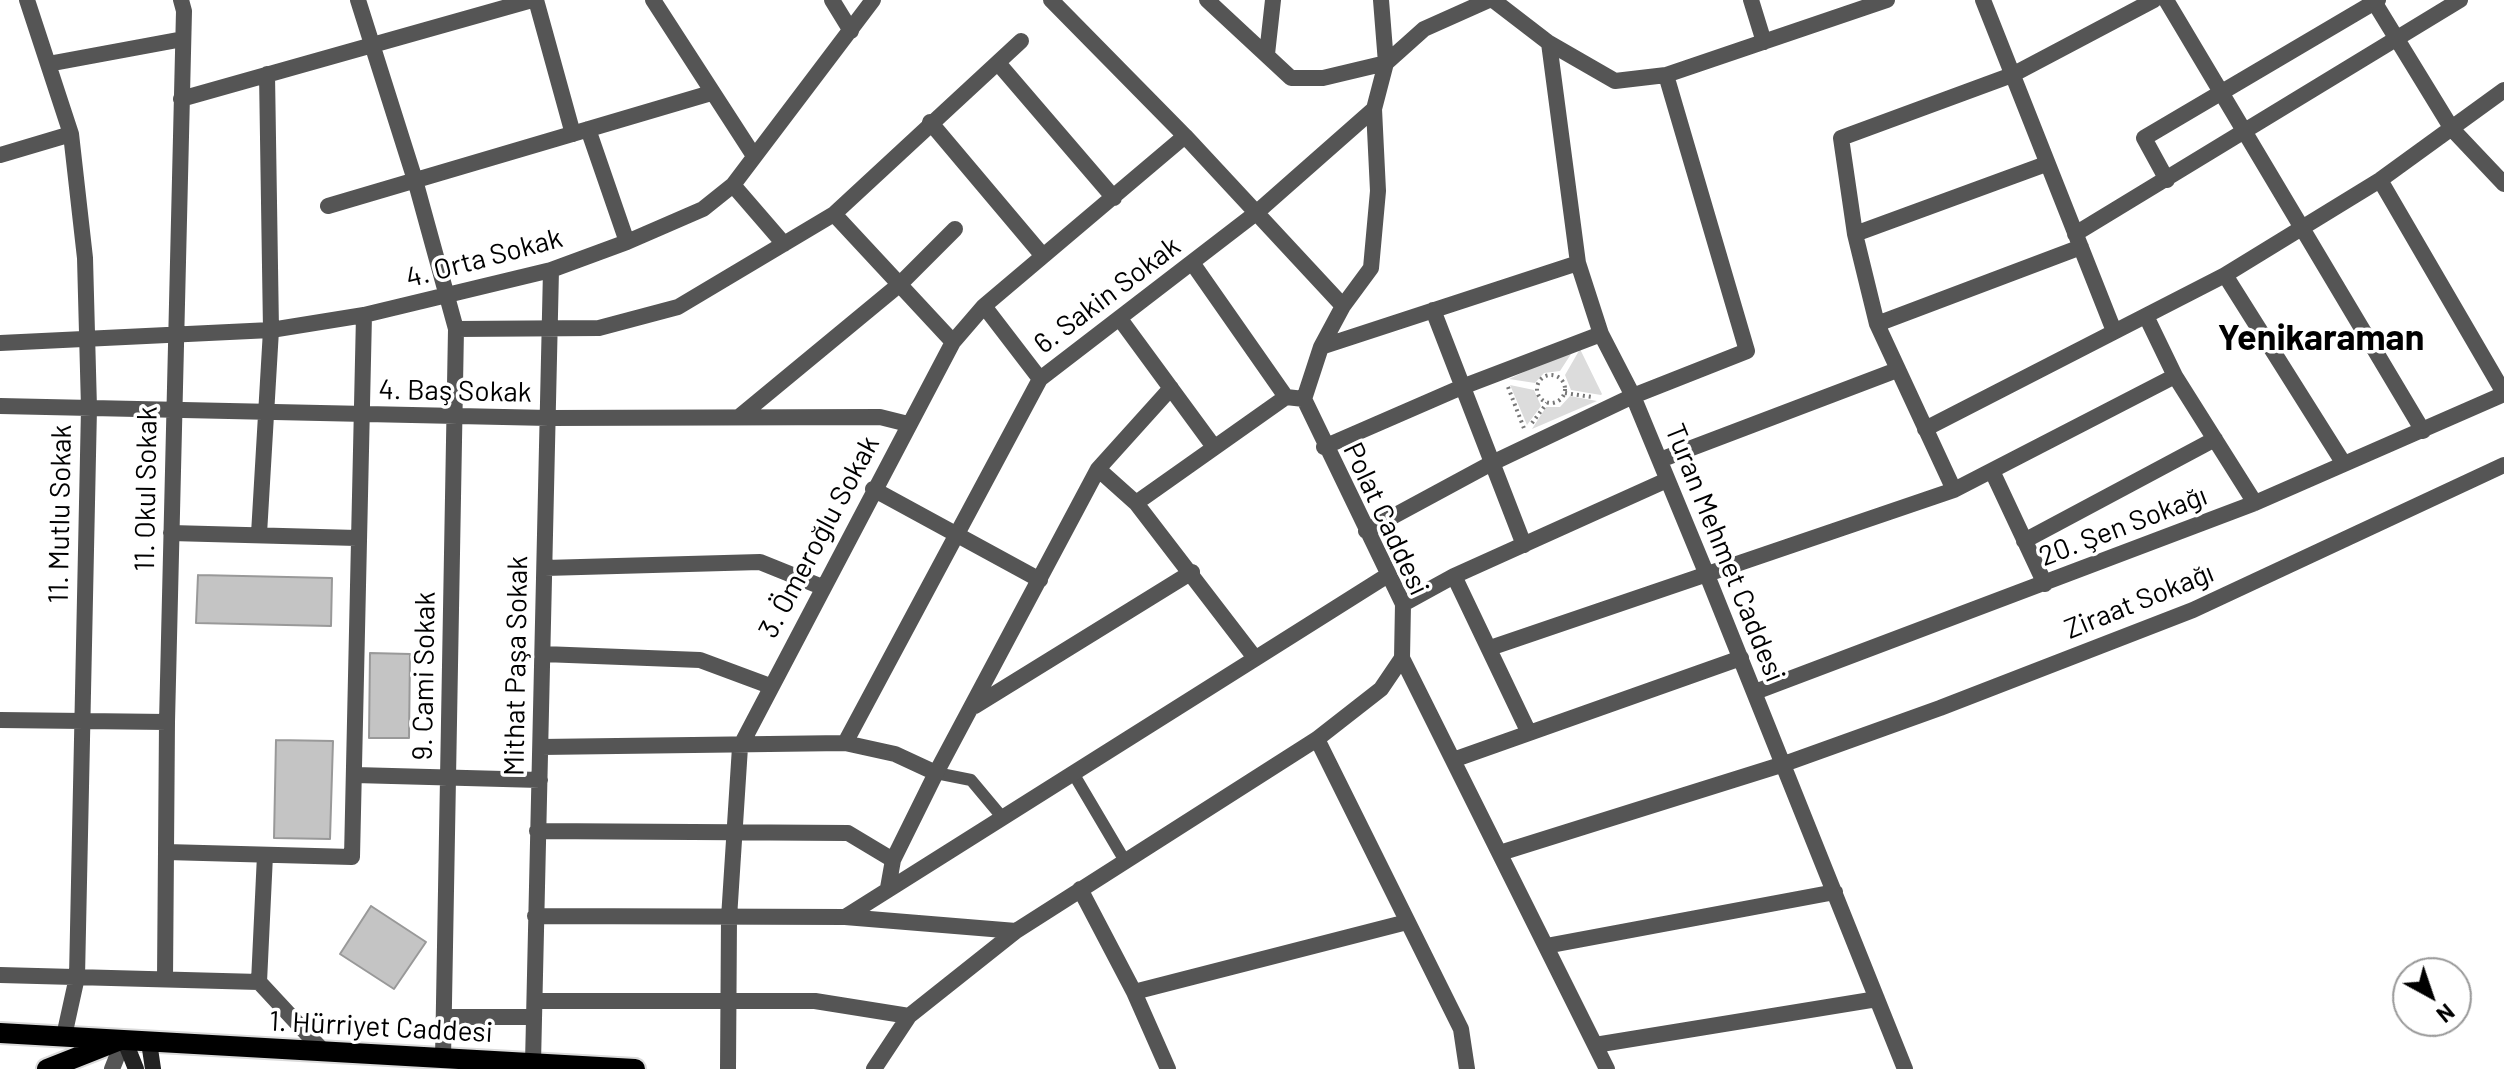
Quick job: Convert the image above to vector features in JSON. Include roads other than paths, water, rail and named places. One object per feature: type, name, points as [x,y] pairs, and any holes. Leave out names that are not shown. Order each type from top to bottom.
[{"type":"main road","name":"1. Hürriyet Caddesi","points":[[0,1033],[635,1069]]},
{"type":"main road","name":"1. Hürriyet Caddesi","points":[[47,1069],[124,1039]]},
{"type":"main road","points":[[124,1039],[136,1069]]},
{"type":"main road","points":[[149,1042],[153,1069]]},
{"type":"street","name":"11. Mutlu Sokak","points":[[27,0],[71,134],[85,258],[89,408],[77,977],[64,1036]]},
{"type":"street","name":"11. Okul Sokak","points":[[165,979],[167,722],[183,39],[181,0]]},
{"type":"street","name":"9. Cami Sokak","points":[[358,0],[415,180],[456,329],[443,1058]]},
{"type":"street","points":[[181,99],[534,0],[580,132],[627,242]]},
{"type":"street","points":[[653,0],[754,156]]},
{"type":"street","points":[[832,0],[851,31]]},
{"type":"street","name":"4. Orta Sokak","points":[[0,343],[271,330],[364,315],[449,296],[551,270],[627,242],[703,209],[733,185],[873,0]]},
{"type":"street","points":[[1051,0],[1185,136],[1343,306]]},
{"type":"street","points":[[1207,0],[1291,78],[1323,78],[1386,63],[1424,29],[1491,0],[1549,43],[1615,81],[1666,75],[1887,0]]},
{"type":"street","points":[[1267,54],[1273,0]]},
{"type":"street","points":[[1136,503],[1286,397],[1304,399],[1321,347],[1343,306],[1371,268],[1378,191],[1374,109],[1386,63],[1381,0]]},
{"type":"street","points":[[1751,0],[1764,42]]},
{"type":"street","points":[[1983,0],[2114,331]]},
{"type":"street","points":[[1954,490],[1877,324],[1855,234],[1841,138],[2012,75],[2154,0]]},
{"type":"street","points":[[2166,0],[2423,431]]},
{"type":"street","points":[[1877,324],[2078,240],[2167,180],[2460,0]]},
{"type":"street","points":[[2167,180],[2144,138],[2375,1],[2452,129],[2504,184]]},
{"type":"street","points":[[48,64],[183,39]]},
{"type":"street","points":[[456,329],[599,328],[678,307],[834,214],[1021,41]]},
{"type":"street","name":"Turan Mehmet Caddesi","points":[[1549,43],[1578,263],[1601,334],[1633,396],[1660,460],[1905,1069]]},
{"type":"street","points":[[998,63],[1114,198]]},
{"type":"street","points":[[259,534],[271,330],[267,74]]},
{"type":"street","points":[[1366,531],[1490,464],[1528,438],[1747,351],[1666,75]]},
{"type":"street","points":[[1925,429],[2225,275],[2380,180],[2504,90]]},
{"type":"street","points":[[328,206],[711,93]]},
{"type":"street","name":"6. Sakin Sokak","points":[[845,743],[1040,379],[1193,264],[1374,109]]},
{"type":"street","points":[[930,122],[1043,256]]},
{"type":"street","points":[[0,155],[71,134]]},
{"type":"street","name":"3. Ömeroğlu Sokak","points":[[728,1069],[729,918],[740,747],[953,342],[984,306],[1185,136]]},
{"type":"street","points":[[1855,234],[2046,164]]},
{"type":"street","points":[[2380,180],[2504,394]]},
{"type":"street","points":[[733,185],[784,244]]},
{"type":"street","points":[[834,214],[953,342]]},
{"type":"street","points":[[739,417],[900,284],[955,229]]},
{"type":"street","points":[[1321,347],[1578,263]]},
{"type":"street","points":[[1193,264],[1286,397]]},
{"type":"street","name":"Mithat Paşa Sokak","points":[[533,1063],[551,270]]},
{"type":"street","points":[[2225,275],[2344,464]]},
{"type":"street","points":[[984,306],[1040,379]]},
{"type":"street","points":[[1433,310],[1490,464],[1524,545]]},
{"type":"street","points":[[166,852],[352,857],[364,315]]},
{"type":"street","points":[[2146,316],[2175,376],[2255,503]]},
{"type":"street","points":[[1120,319],[1214,447]]},
{"type":"street","points":[[1324,447],[1462,387],[1601,334]]},
{"type":"street","points":[[1660,460],[1897,370]]},
{"type":"street","points":[[1490,648],[1954,490],[2175,376]]},
{"type":"street","points":[[888,888],[893,860],[936,773],[974,707],[1098,469],[1171,388]]},
{"type":"street","name":"20. Şen Sokağı","points":[[1755,692],[2255,503],[2504,394]]},
{"type":"street","name":"Polat Caddesi","points":[[1304,399],[1324,447],[1403,604],[1402,658]]},
{"type":"street","name":"4. Baş Sokak","points":[[0,406],[455,417],[880,417],[908,424]]},
{"type":"street","points":[[2024,541],[2215,439]]},
{"type":"street","name":"Ziraat Sokağı","points":[[1500,853],[1784,764],[2193,610],[2504,465]]},
{"type":"street","points":[[1098,469],[1136,503],[1192,572],[1255,658]]},
{"type":"street","points":[[1992,471],[2045,584]]},
{"type":"street","points":[[1403,604],[1454,576],[1667,480]]},
{"type":"street","points":[[873,489],[1040,580]]},
{"type":"street","points":[[171,533],[357,538]]},
{"type":"street","points":[[545,568],[760,562],[822,587]]},
{"type":"street","points":[[974,707],[1192,572]]},
{"type":"street","points":[[845,917],[1388,575]]},
{"type":"street","points":[[1454,576],[1529,733]]},
{"type":"street","points":[[543,654],[700,660],[770,686]]},
{"type":"street","points":[[874,1069],[909,1016],[1016,931],[1317,739],[1381,689],[1402,658],[1607,1069]]},
{"type":"street","points":[[1453,760],[1741,658]]},
{"type":"street","points":[[0,720],[167,722]]},
{"type":"street","points":[[1317,739],[1461,1029],[1467,1069]]},
{"type":"street","points":[[541,747],[740,747],[845,743],[895,754],[936,773]]},
{"type":"street","points":[[355,775],[540,780]]},
{"type":"street","points":[[537,831],[848,833],[893,860]]},
{"type":"street","points":[[259,982],[265,855]]},
{"type":"street","points":[[1080,889],[1134,992],[1168,1069]]},
{"type":"street","points":[[1546,946],[1835,892]]},
{"type":"street","points":[[535,916],[845,917],[1016,931]]},
{"type":"street","points":[[1134,992],[1407,922]]},
{"type":"street","points":[[0,975],[259,982],[324,1052]]},
{"type":"street","points":[[444,1017],[727,999],[815,1001],[909,1016]]},
{"type":"street","points":[[1595,1045],[1877,999]]},
{"type":"street","points":[[112,1069],[124,1039]]},
{"type":"lane","points":[[936,773],[971,780],[1002,817]]},
{"type":"lane","points":[[1073,773],[1125,861]]},
{"type":"district","name":"Yenikaraman","points":[[2321,338]]}]
